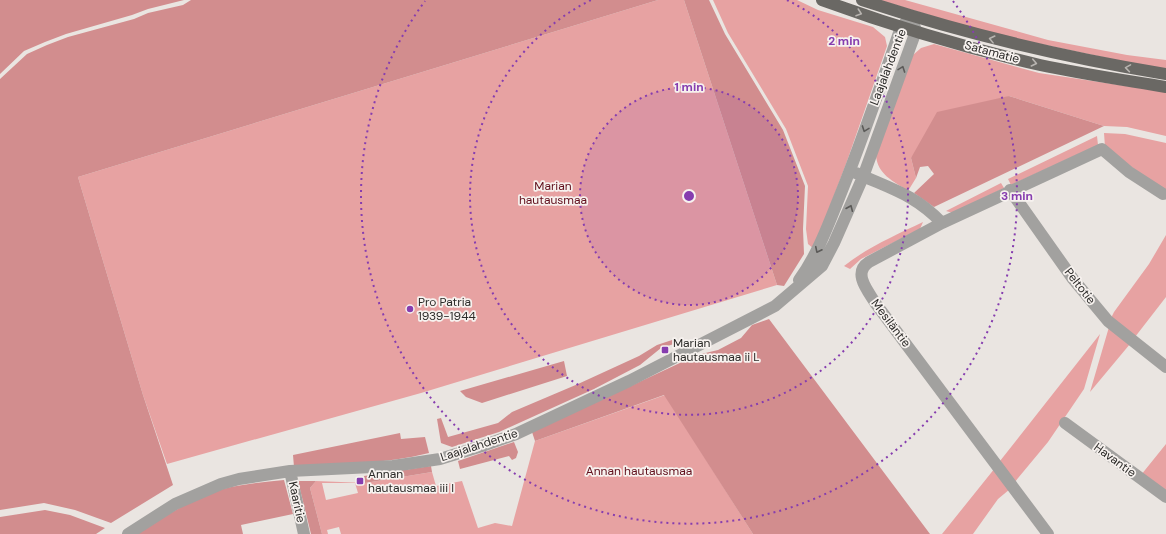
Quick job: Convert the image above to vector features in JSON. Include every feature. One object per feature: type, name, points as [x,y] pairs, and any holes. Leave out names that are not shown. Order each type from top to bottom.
[{"type":"main road","name":"Satamatie","points":[[822,0],[901,27],[988,52],[1042,65],[1166,87]]},
{"type":"main road","name":"Satamatie","points":[[862,0],[911,16],[1044,51],[1166,74]]},
{"type":"street","name":"Laajalahdentie","points":[[128,534],[175,504],[221,484],[264,474],[290,471],[393,466],[440,459],[482,446],[516,434],[629,381],[762,313],[788,295],[822,266],[834,244],[863,176],[916,31],[911,16],[901,27],[850,171],[824,237],[813,260],[788,295]]},
{"type":"street","points":[[850,171],[908,195],[942,223],[1010,190],[1102,149],[1129,172],[1162,194]]},
{"type":"street","name":"Peltotie","points":[[1010,190],[1073,279],[1108,321],[1166,367]]},
{"type":"street","name":"Mesiläntie","points":[[942,223],[865,264],[860,276],[876,304],[1048,534]]},
{"type":"street","name":"Havantie","points":[[1065,423],[1166,497]]},
{"type":"street","name":"Kaaritie","points":[[290,471],[304,534]]},
{"type":"green space","name":"Marian hautausmaa","points":[[658,0],[684,0],[777,285],[421,393],[167,464],[143,395],[78,177]]},
{"type":"green space","points":[[713,0],[797,0],[818,10],[873,27],[885,37],[887,46],[846,164],[814,249],[808,244],[806,229],[808,186],[786,129],[728,33]]},
{"type":"green space","points":[[879,0],[905,0],[1048,40],[1127,55],[1166,60],[1166,69],[989,33]]},
{"type":"green space","points":[[934,44],[1039,73],[1166,92],[1166,136],[1127,127],[1104,126],[1009,96],[911,158],[916,178],[908,191],[883,172],[879,167],[876,155],[913,55],[921,48]]},
{"type":"green space","points":[[1104,133],[1125,134],[1166,143],[1166,193],[1105,147]]},
{"type":"green space","points":[[1097,136],[1098,145],[1011,185],[1008,179]]},
{"type":"green space","points":[[1001,183],[1004,188],[953,213],[946,211]]},
{"type":"green space","points":[[923,222],[920,229],[861,259],[850,269],[844,266],[872,247]]},
{"type":"green space","points":[[1166,235],[1166,297],[1135,337],[1111,318],[1149,264]]},
{"type":"green space","points":[[1109,327],[1130,344],[1090,392]]},
{"type":"green space","points":[[1100,334],[1084,389],[1048,442],[1014,483],[1000,461]]},
{"type":"green space","name":"Annan hautausmaa","points":[[665,395],[753,534],[341,534],[339,527],[327,530],[328,534],[322,534],[310,488],[316,481],[365,483],[432,472],[436,486],[462,481],[478,528],[495,523],[512,526],[535,441]],"holes":[[[322,483],[355,483],[358,493],[326,500]]]},
{"type":"green space","points":[[1166,444],[1166,492],[1141,475]]},
{"type":"green space","points":[[995,468],[1010,489],[998,499],[973,534],[942,534]]},
{"type":"shaded area","points":[[0,0],[184,0],[148,9],[66,34],[45,42],[24,51],[0,74]]},
{"type":"shaded area","points":[[191,0],[658,0],[78,177],[143,395],[173,485],[111,523],[75,510],[44,503],[0,510],[0,79],[27,54],[47,45],[68,37],[134,19],[148,13],[183,5]]},
{"type":"shaded area","points":[[684,0],[709,0],[725,34],[783,130],[805,186],[803,229],[804,254],[784,286],[777,285]]},
{"type":"shaded area","points":[[1009,96],[1104,126],[934,207],[914,193],[934,174],[928,166],[920,167],[916,178],[911,158],[937,112]]},
{"type":"shaded area","points":[[769,319],[930,534],[753,534],[664,395],[535,441],[532,432],[697,355],[718,350],[741,338],[752,325]]},
{"type":"shaded area","points":[[675,339],[677,343],[661,348],[640,365],[594,389],[499,432],[452,447],[441,443],[437,419],[441,418],[448,437],[498,423],[512,412],[639,356],[657,345]]},
{"type":"shaded area","points":[[564,361],[567,376],[482,403],[466,397],[460,391]]},
{"type":"shaded area","points":[[400,433],[401,439],[425,437],[429,453],[412,457],[379,461],[294,467],[293,455]]},
{"type":"shaded area","points":[[514,442],[518,452],[516,458],[512,460],[509,456],[460,469],[458,461]]},
{"type":"shaded area","points":[[431,466],[432,472],[365,483],[364,476]]},
{"type":"shaded area","points":[[284,480],[293,514],[241,525],[243,534],[137,534],[178,508],[200,497],[223,489],[261,482]]},
{"type":"shaded area","points":[[298,481],[316,481],[310,488],[322,534],[311,534]]},
{"type":"shaded area","points":[[45,510],[70,515],[105,528],[96,534],[0,534],[0,517]]},
{"type":"place","name":"Pro Patria 1939-1944","points":[[410,309]]},
{"type":"place","name":"Marian hautausmaa ii L","points":[[665,350]]},
{"type":"place","name":"Annan hautausmaa iii I","points":[[360,481]]}]
